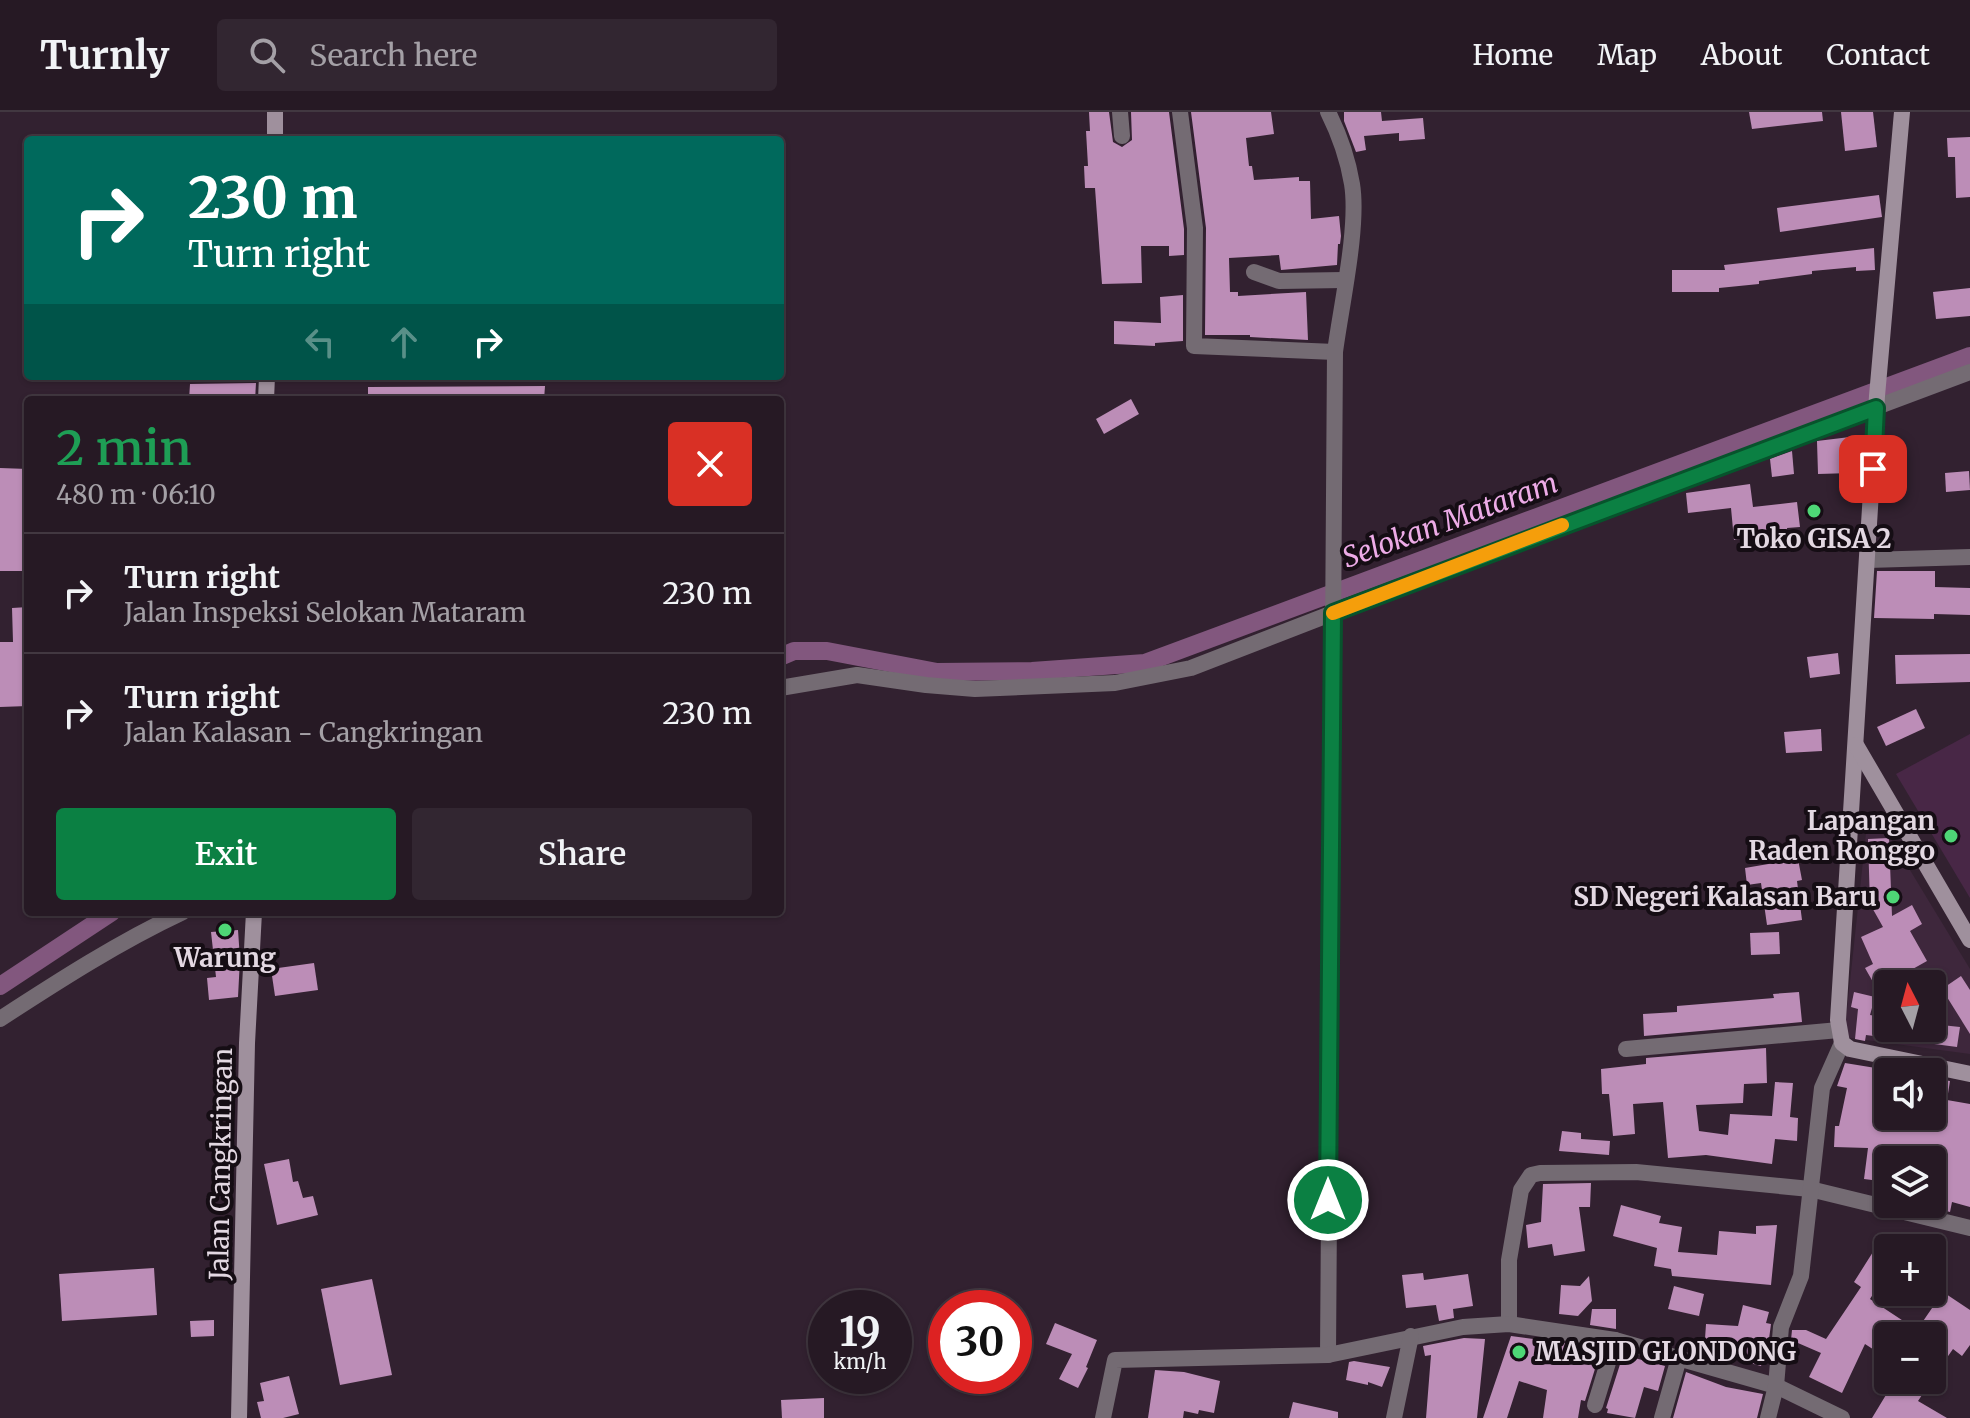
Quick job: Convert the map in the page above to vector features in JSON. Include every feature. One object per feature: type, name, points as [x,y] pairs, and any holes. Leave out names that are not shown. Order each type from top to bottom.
[{"type":"main road","points":[[275,112],[275,136]]},
{"type":"main road","points":[[1902,112],[1877,402],[1841,1036],[1850,1049],[1970,1074]]},
{"type":"main road","points":[[1856,745],[1970,940]]},
{"type":"main road","name":"Jalan Cangkringan","points":[[239,1418],[247,1043],[254,916]]},
{"type":"street","points":[[1120,112],[1122,136]]},
{"type":"street","points":[[1180,112],[1195,228],[1194,346],[1335,352]]},
{"type":"street","points":[[1328,112],[1352,185],[1351,231],[1335,352],[1328,1355]]},
{"type":"street","points":[[1254,272],[1279,281],[1344,280]]},
{"type":"street","points":[[784,687],[857,675],[975,689],[1115,683],[1161,676],[1232,653],[1332,606],[1877,402],[1970,372]]},
{"type":"street","points":[[1868,560],[1970,557]]},
{"type":"street","points":[[0,1019],[73,971],[138,933],[174,916]]},
{"type":"street","points":[[1626,1049],[1841,1036],[1822,1088],[1801,1276],[1781,1327],[1776,1386],[1768,1418]]},
{"type":"street","points":[[1509,1324],[1509,1260],[1521,1190],[1531,1175],[1540,1173],[1636,1172],[1810,1189],[1970,1228]]},
{"type":"street","points":[[1103,1418],[1115,1360],[1328,1355],[1463,1327],[1509,1324],[1615,1340],[1679,1358],[1776,1386],[1842,1418]]},
{"type":"street","points":[[1394,1418],[1411,1336]]},
{"type":"street","points":[[1595,1405],[1615,1340]]},
{"type":"street","points":[[1662,1418],[1679,1358]]},
{"type":"shaded area","name":"Lapangan Raden Ronggo","points":[[1970,734],[1970,898],[1896,774]]},
{"type":"shaded area","name":"SD Negeri Kalasan Baru","points":[[1867,824],[1882,824],[1970,969],[1970,1054],[1881,1042],[1946,1042],[1946,970],[1874,970],[1874,1041],[1844,1037]]},
{"type":"building","points":[[1089,112],[1109,112],[1113,142],[1122,147],[1132,140],[1131,112],[1169,112],[1184,229],[1184,255],[1169,256],[1169,246],[1141,246],[1142,283],[1102,284],[1095,188],[1085,188]]},
{"type":"building","points":[[1191,112],[1271,112],[1274,134],[1246,138],[1254,180],[1299,177],[1299,181],[1310,181],[1311,219],[1339,216],[1341,236],[1337,265],[1281,270],[1279,255],[1229,258],[1230,292],[1238,292],[1238,296],[1306,292],[1308,340],[1205,335],[1206,228]]},
{"type":"building","points":[[1344,112],[1381,112],[1382,121],[1423,118],[1425,139],[1399,141],[1399,133],[1364,136],[1366,150],[1356,152],[1344,121]]},
{"type":"building","points":[[1749,112],[1822,112],[1823,121],[1752,129]]},
{"type":"building","points":[[1841,112],[1873,112],[1877,147],[1845,151]]},
{"type":"building","points":[[1970,137],[1970,197],[1956,198],[1955,157],[1948,157],[1947,138]]},
{"type":"building","points":[[1879,195],[1882,217],[1780,232],[1777,208]]},
{"type":"building","points":[[1874,248],[1875,270],[1856,271],[1856,267],[1812,271],[1812,274],[1759,281],[1759,284],[1719,288],[1719,292],[1672,292],[1672,270],[1725,270],[1724,265]]},
{"type":"building","points":[[1970,288],[1970,316],[1936,319],[1933,292]]},
{"type":"building","points":[[1183,295],[1183,341],[1155,343],[1155,346],[1114,344],[1114,321],[1161,323],[1160,297]]},
{"type":"building","points":[[256,383],[255,396],[189,396],[190,384]]},
{"type":"building","points":[[545,386],[544,396],[368,396],[368,387]]},
{"type":"building","points":[[1131,399],[1139,414],[1104,434],[1096,419]]},
{"type":"building","points":[[1850,437],[1852,473],[1818,474],[1817,441]]},
{"type":"building","points":[[1792,451],[1794,474],[1772,477],[1770,459]]},
{"type":"building","points":[[0,468],[24,469],[24,571],[0,571]]},
{"type":"building","points":[[1969,471],[1970,490],[1946,492],[1945,473]]},
{"type":"building","points":[[1750,484],[1753,507],[1797,502],[1800,527],[1787,528],[1788,536],[1734,540],[1731,508],[1688,513],[1686,493]]},
{"type":"building","points":[[1877,571],[1935,571],[1935,587],[1970,588],[1970,615],[1934,614],[1934,619],[1874,618]]},
{"type":"building","points":[[24,607],[24,706],[0,707],[0,642],[13,642],[12,608]]},
{"type":"building","points":[[1838,653],[1840,674],[1810,678],[1807,657]]},
{"type":"building","points":[[1970,654],[1970,682],[1896,684],[1895,655]]},
{"type":"building","points":[[1916,709],[1925,728],[1886,746],[1877,727]]},
{"type":"building","points":[[1821,729],[1822,751],[1786,753],[1784,732]]},
{"type":"building","points":[[1889,838],[1892,916],[1912,905],[1922,924],[1910,931],[1927,961],[1911,970],[1874,970],[1874,984],[1865,968],[1873,964],[1861,937],[1883,927],[1870,904],[1868,839]]},
{"type":"building","points":[[1798,859],[1802,880],[1797,881],[1802,920],[1767,925],[1761,883],[1747,885],[1745,868]]},
{"type":"building","points":[[238,930],[238,997],[209,1000],[207,978],[216,977],[211,932]]},
{"type":"building","points":[[1779,932],[1780,954],[1751,955],[1750,933]]},
{"type":"building","points":[[314,963],[318,990],[275,996],[271,969]]},
{"type":"building","points":[[1961,976],[1970,990],[1970,1034],[1946,995],[1946,986]]},
{"type":"building","points":[[1799,992],[1802,1022],[1644,1036],[1643,1014],[1677,1012],[1677,1006],[1774,998],[1773,994]]},
{"type":"building","points":[[1854,992],[1874,997],[1870,1015],[1874,1016],[1874,1036],[1866,1035],[1865,1041],[1855,1039],[1858,1009],[1851,1007]]},
{"type":"building","points":[[1946,1026],[1960,1027],[1957,1047],[1919,1042],[1946,1042]]},
{"type":"building","points":[[1766,1048],[1767,1083],[1744,1084],[1743,1103],[1696,1105],[1699,1131],[1728,1135],[1730,1114],[1772,1116],[1775,1082],[1793,1083],[1790,1117],[1798,1118],[1797,1141],[1775,1139],[1772,1164],[1706,1155],[1668,1158],[1663,1102],[1633,1104],[1635,1134],[1613,1136],[1609,1094],[1602,1094],[1601,1069],[1646,1064],[1646,1058]]},
{"type":"building","points":[[1845,1063],[1874,1068],[1874,1130],[1946,1130],[1946,1080],[1950,1081],[1947,1100],[1970,1104],[1970,1207],[1952,1202],[1950,1212],[1946,1211],[1946,1146],[1874,1146],[1874,1180],[1864,1179],[1868,1148],[1834,1147],[1835,1126],[1839,1126],[1847,1088],[1837,1086]]},
{"type":"building","points":[[1562,1131],[1581,1133],[1581,1139],[1610,1141],[1609,1155],[1559,1151]]},
{"type":"building","points":[[289,1159],[293,1182],[298,1181],[303,1198],[313,1196],[318,1215],[277,1225],[264,1164]]},
{"type":"building","points":[[1591,1183],[1590,1207],[1579,1207],[1585,1251],[1554,1256],[1552,1244],[1528,1248],[1526,1225],[1541,1222],[1543,1184]]},
{"type":"building","points":[[1621,1205],[1661,1216],[1659,1223],[1682,1227],[1678,1252],[1717,1255],[1719,1231],[1756,1234],[1756,1226],[1777,1225],[1771,1285],[1672,1276],[1671,1269],[1654,1266],[1657,1248],[1613,1236]]},
{"type":"building","points":[[1874,1250],[1874,1293],[1870,1299],[1874,1306],[1881,1306],[1905,1322],[1874,1322],[1874,1350],[1865,1344],[1842,1393],[1809,1377],[1821,1353],[1791,1340],[1792,1330],[1806,1330],[1826,1339],[1861,1287],[1854,1282]]},
{"type":"building","points":[[154,1268],[157,1315],[62,1321],[59,1274]]},
{"type":"building","points":[[1423,1273],[1424,1280],[1468,1274],[1473,1306],[1453,1309],[1454,1318],[1439,1321],[1436,1305],[1406,1308],[1402,1275]]},
{"type":"building","points":[[1589,1276],[1592,1301],[1578,1316],[1559,1314],[1561,1285],[1580,1286]]},
{"type":"building","points":[[372,1279],[392,1375],[340,1385],[321,1289]]},
{"type":"building","points":[[1674,1286],[1704,1294],[1699,1316],[1668,1309]]},
{"type":"building","points":[[1946,1294],[1970,1310],[1970,1345],[1962,1356],[1953,1349],[1946,1359],[1946,1322],[1922,1322],[1933,1306],[1946,1306]]},
{"type":"building","points":[[1743,1305],[1769,1312],[1766,1323],[1771,1324],[1769,1339],[1761,1366],[1746,1362],[1747,1359],[1704,1354],[1706,1324],[1738,1326]]},
{"type":"building","points":[[1592,1309],[1616,1309],[1616,1329],[1590,1325]]},
{"type":"building","points":[[214,1320],[214,1336],[191,1337],[190,1321]]},
{"type":"building","points":[[1055,1323],[1097,1340],[1078,1388],[1059,1379],[1072,1354],[1046,1344]]},
{"type":"building","points":[[1511,1336],[1570,1344],[1599,1356],[1585,1401],[1581,1400],[1578,1418],[1543,1418],[1547,1390],[1519,1381],[1507,1418],[1483,1418]]},
{"type":"building","points":[[1464,1338],[1485,1339],[1477,1418],[1426,1418],[1431,1355],[1425,1356],[1423,1346]]},
{"type":"building","points":[[1623,1355],[1665,1366],[1658,1391],[1644,1387],[1635,1418],[1607,1413],[1606,1408]]},
{"type":"building","points":[[1349,1362],[1390,1367],[1382,1387],[1346,1380]]},
{"type":"building","points":[[1155,1370],[1184,1372],[1220,1381],[1214,1413],[1184,1411],[1183,1418],[1148,1418]]},
{"type":"building","points":[[1686,1372],[1726,1387],[1763,1394],[1757,1418],[1673,1418]]},
{"type":"building","points":[[289,1376],[299,1414],[261,1418],[257,1402],[264,1401],[260,1383]]},
{"type":"building","points":[[1887,1394],[1923,1394],[1918,1401],[1947,1418],[1872,1418]]},
{"type":"building","points":[[824,1398],[824,1418],[782,1418],[781,1400]]},
{"type":"building","points":[[1293,1402],[1338,1412],[1338,1418],[1289,1418]]},
{"type":"waterway","name":"Selokan Mataram","points":[[784,655],[794,651],[827,651],[937,672],[1032,671],[1145,663],[1970,356]]},
{"type":"waterway","name":"Selokan Mataram","points":[[0,986],[106,916]]},
{"type":"slow traffic","points":[[1333,613],[1562,525]]},
{"type":"place","name":"Toko GISA 2","points":[[1814,511]]},
{"type":"place","name":"Lapangan Raden Ronggo","points":[[1951,836]]},
{"type":"place","name":"SD Negeri Kalasan Baru","points":[[1893,897]]},
{"type":"place","name":"Warung","points":[[225,930]]},
{"type":"place","name":"MASJID GLONDONG","points":[[1519,1352]]},
{"type":"route","points":[[1328,1200],[1333,613],[1876,408],[1873,469]]}]
